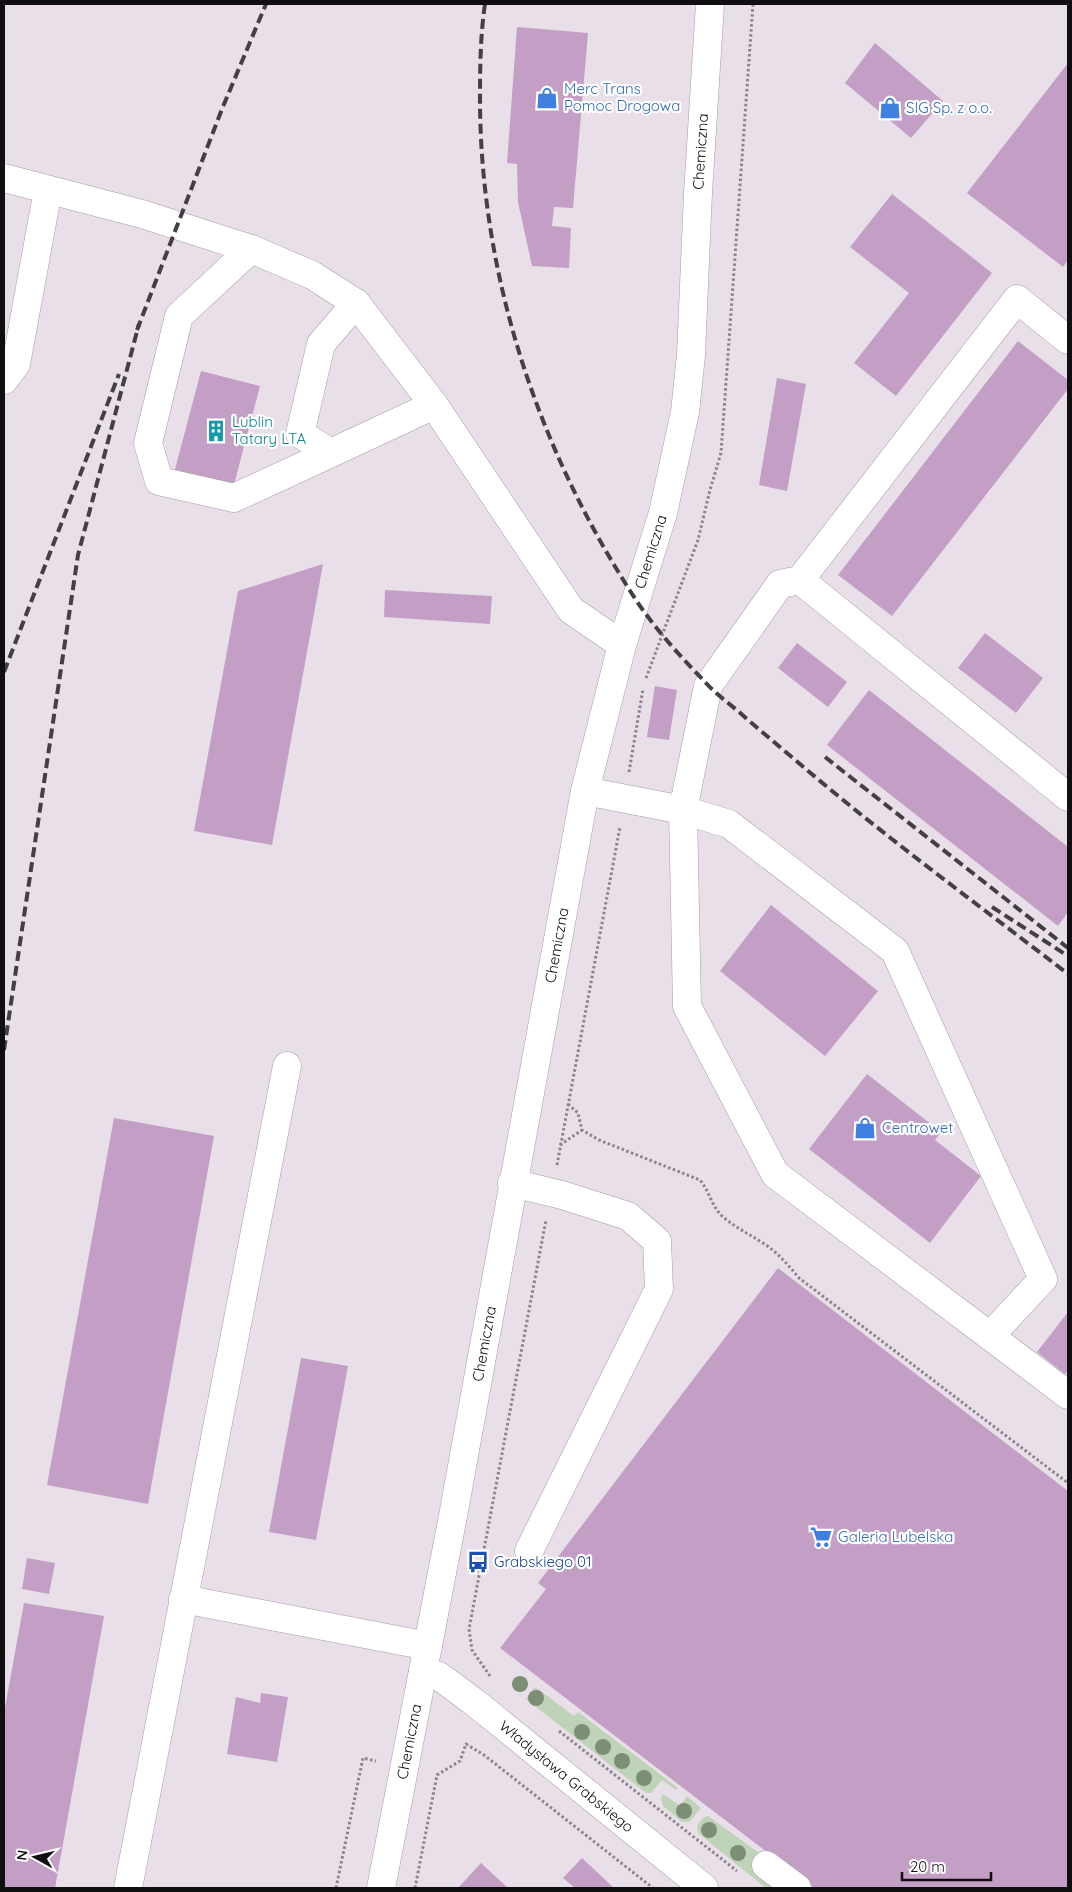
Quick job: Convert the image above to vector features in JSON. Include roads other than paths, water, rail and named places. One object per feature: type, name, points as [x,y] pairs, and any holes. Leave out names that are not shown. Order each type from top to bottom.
[{"type":"street","name":"Chemiczna","points":[[381,1888],[425,1659],[584,791],[622,645],[663,513],[685,412],[691,355],[698,194],[710,4]]},
{"type":"street","points":[[4,178],[142,214],[251,249],[312,275],[356,303],[434,405],[571,610],[622,645]]},
{"type":"street","points":[[4,380],[16,364],[48,190]]},
{"type":"street","points":[[251,249],[179,316],[148,442],[159,481],[234,498],[434,405]]},
{"type":"street","points":[[1068,340],[1017,299],[800,580],[780,584],[708,686],[683,810],[687,1006],[775,1174],[1068,1395]]},
{"type":"street","points":[[331,453],[300,434],[321,344],[356,303]]},
{"type":"street","points":[[800,580],[1068,797]]},
{"type":"street","points":[[584,791],[683,810],[730,824],[895,951],[1043,1279],[990,1336]]},
{"type":"street","points":[[128,1888],[287,1066]]},
{"type":"street","points":[[512,1184],[552,1192],[628,1216],[657,1242],[659,1289],[528,1551]]},
{"type":"street","name":"Władysława Grabskiego","points":[[183,1599],[425,1659],[439,1676],[474,1702],[704,1888]]},
{"type":"street","points":[[755,1870],[797,1888]]},
{"type":"railway","points":[[137,330],[222,109],[266,4]]},
{"type":"railway","points":[[485,4],[480,80],[483,172],[492,237],[505,301],[523,364],[545,426],[571,486],[602,544],[636,600],[652,622],[713,690],[860,814],[1068,974]]},
{"type":"railway","points":[[4,1050],[78,555],[139,324]]},
{"type":"railway","points":[[4,672],[119,374]]},
{"type":"railway","points":[[825,757],[1068,948]]},
{"type":"railway","points":[[992,907],[1068,956]]},
{"type":"place","name":"Merc Trans Pomoc Drogowa","points":[[547,98]]},
{"type":"place","name":"SIG Sp. z o.o.","points":[[890,108]]},
{"type":"place","name":"Lublin Tatary LTA","points":[[216,431]]},
{"type":"place","name":"Centrowet","points":[[865,1128]]},
{"type":"place","name":"Galeria Lubelska","points":[[821,1537]]},
{"type":"place","name":"Grabskiego 01","points":[[478,1562]]}]
